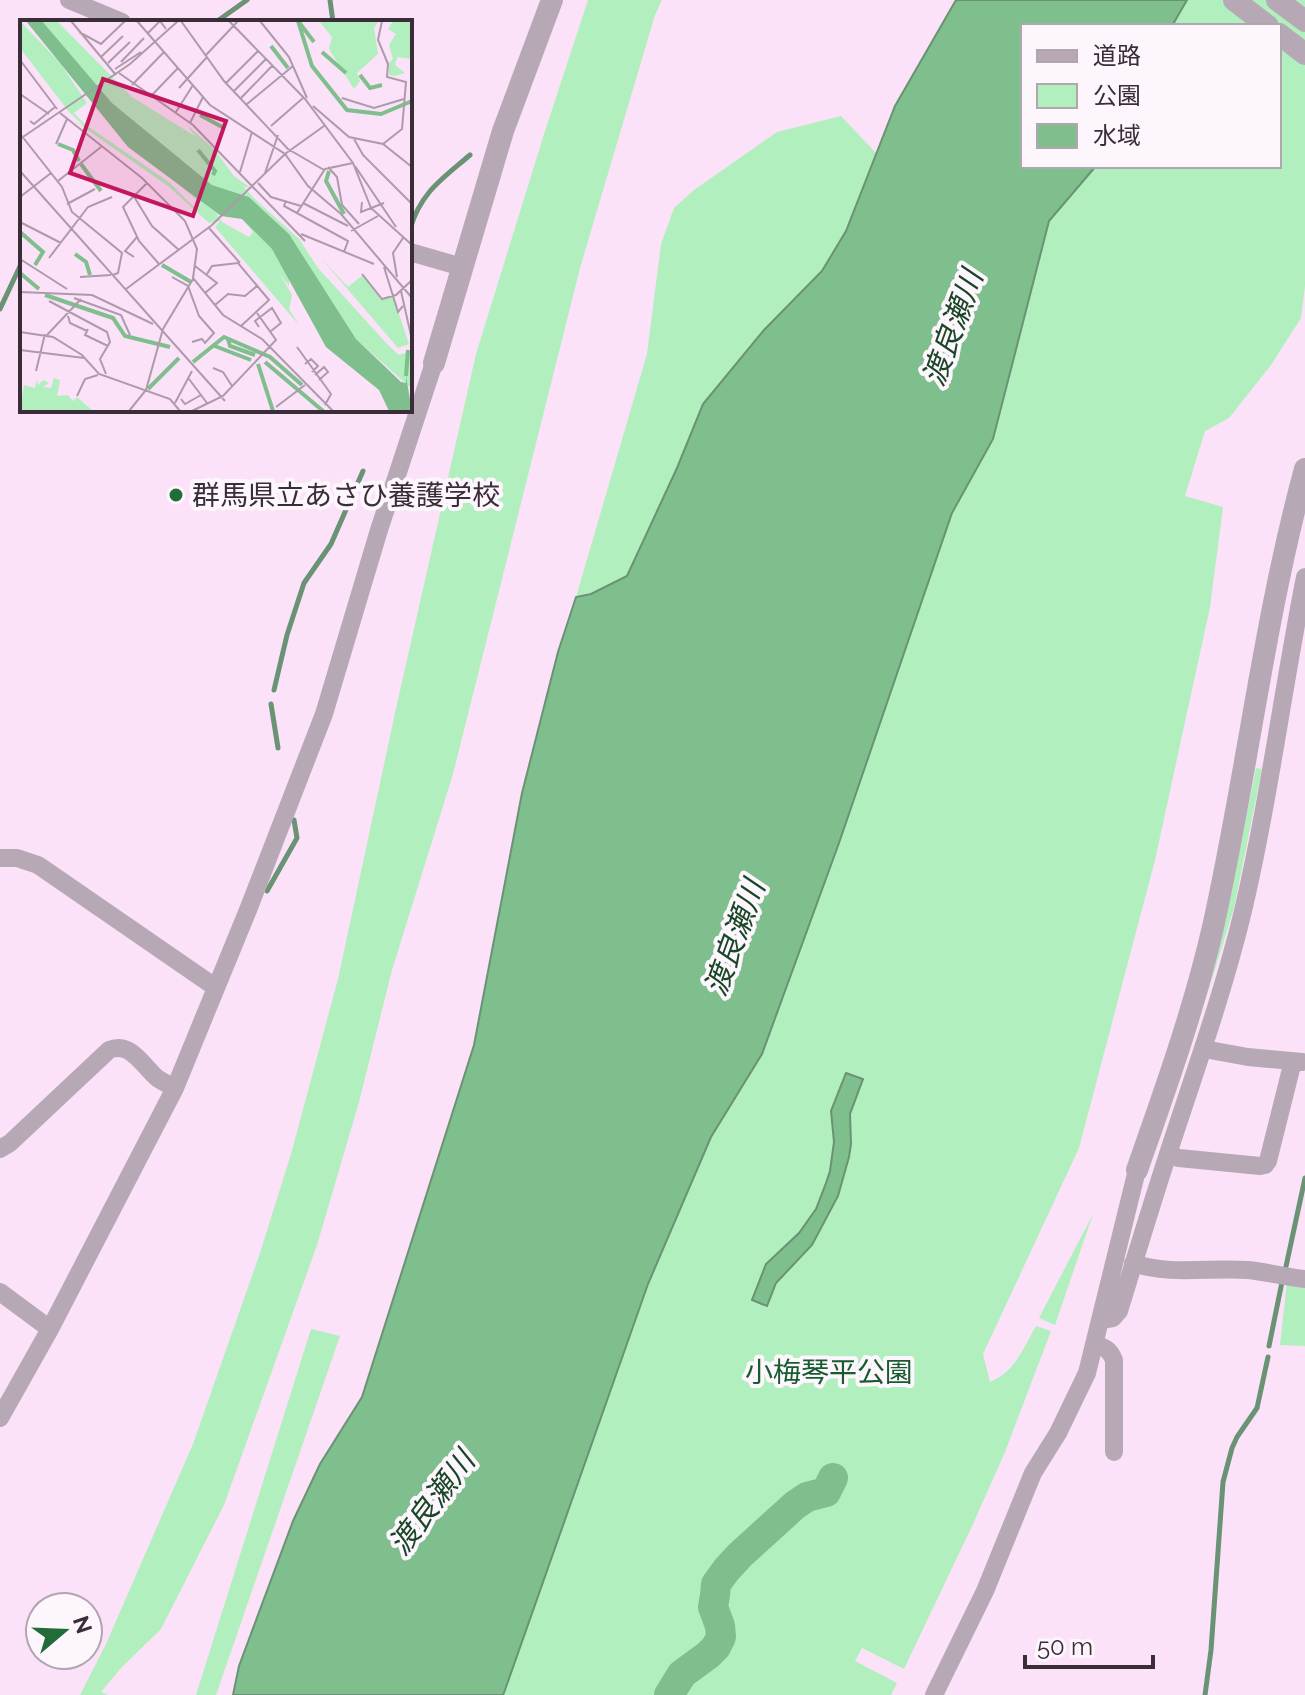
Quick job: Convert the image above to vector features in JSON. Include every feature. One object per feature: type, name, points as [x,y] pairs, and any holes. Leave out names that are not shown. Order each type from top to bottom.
[{"type":"street","points":[[69,0],[117,20]]},
{"type":"street","points":[[0,1418],[50,1329],[175,1088],[248,910],[324,714],[503,131],[552,0]]},
{"type":"street","points":[[1234,0],[1265,24]]},
{"type":"street","points":[[1277,0],[1305,21]]},
{"type":"street","points":[[1281,36],[1305,54]]},
{"type":"street","points":[[412,253],[462,267]]},
{"type":"street","points":[[934,1695],[985,1591],[1033,1473],[1080,1389],[1095,1344],[1137,1170],[1178,1050],[1212,929],[1283,557],[1305,469]]},
{"type":"street","points":[[1101,1320],[1113,1318],[1119,1311],[1204,1049],[1243,912],[1296,667],[1305,577]]},
{"type":"street","points":[[2,863],[17,858],[38,865],[215,987]]},
{"type":"street","points":[[0,1149],[109,1050],[117,1047],[126,1048],[160,1081],[175,1088]]},
{"type":"street","points":[[1168,1155],[1265,1165],[1268,1161],[1299,1062],[1204,1049]]},
{"type":"street","points":[[1133,1263],[1155,1269],[1249,1270],[1305,1279]]},
{"type":"street","points":[[0,1292],[50,1329]]},
{"type":"street","points":[[1095,1344],[1111,1352],[1114,1360],[1114,1452]]},
{"type":"green space","points":[[588,0],[662,0],[580,268],[453,774],[392,970],[359,1102],[317,1245],[224,1505],[161,1629],[101,1692],[108,1695],[80,1695],[92,1671],[104,1671],[104,1648],[193,1444],[291,1154],[338,979],[476,354]]},
{"type":"green space","name":"小梅琴平公園","points":[[1187,0],[1305,0],[1305,286],[1301,318],[1271,365],[1229,418],[1205,431],[1185,496],[1223,507],[1210,607],[1155,860],[1079,1148],[983,1354],[990,1382],[1013,1365],[1036,1326],[1051,1331],[1005,1452],[904,1669],[862,1648],[855,1661],[897,1683],[891,1695],[503,1695],[648,1284],[711,1137],[762,1054],[952,513],[993,439],[1049,221],[1094,168],[1281,168],[1281,24],[1173,24]]},
{"type":"green space","points":[[841,116],[876,153],[846,231],[822,271],[764,330],[703,404],[627,576],[591,594],[576,597],[647,354],[661,244],[674,208],[694,190],[777,132]]},
{"type":"green space","points":[[1256,768],[1262,769],[1234,908],[1206,998],[1229,903]]},
{"type":"green space","points":[[1093,1214],[1055,1325],[1039,1318]]},
{"type":"green space","points":[[1287,1282],[1305,1285],[1305,1346],[1280,1345]]},
{"type":"green space","points":[[311,1329],[340,1336],[216,1695],[196,1695]]},
{"type":"water","name":"渡良瀬川","points":[[956,0],[1187,0],[1173,24],[1021,24],[1021,168],[1094,168],[1049,221],[993,439],[952,513],[839,843],[762,1054],[711,1137],[648,1284],[503,1695],[233,1695],[239,1666],[293,1521],[320,1464],[362,1397],[474,1045],[522,793],[558,652],[576,597],[591,594],[627,576],[703,404],[764,330],[822,271],[846,231],[895,106]]},
{"type":"water","points":[[846,1073],[863,1079],[850,1114],[851,1144],[838,1196],[812,1245],[776,1283],[767,1306],[752,1300],[766,1264],[799,1233],[816,1209],[826,1183],[834,1142],[831,1111]]},
{"type":"waterway","points":[[219,20],[247,0]]},
{"type":"waterway","points":[[330,0],[333,20]]},
{"type":"waterway","points":[[412,224],[426,196],[470,155]]},
{"type":"waterway","points":[[0,309],[20,266]]},
{"type":"waterway","points":[[274,690],[304,583],[331,544],[363,471]]},
{"type":"waterway","points":[[271,704],[278,748]]},
{"type":"waterway","points":[[267,891],[297,838],[294,820]]},
{"type":"waterway","points":[[1285,1271],[1305,1178]]},
{"type":"waterway","points":[[1269,1346],[1282,1282]]},
{"type":"waterway","points":[[1205,1695],[1223,1482],[1237,1437],[1257,1408],[1268,1357]]},
{"type":"waterway","points":[[669,1695],[682,1674],[708,1655],[721,1637],[713,1607],[716,1584],[727,1569],[795,1505],[807,1497],[826,1492],[833,1478]]},
{"type":"place","name":"群馬県立あさひ養護学校","points":[[176,495]]}]
